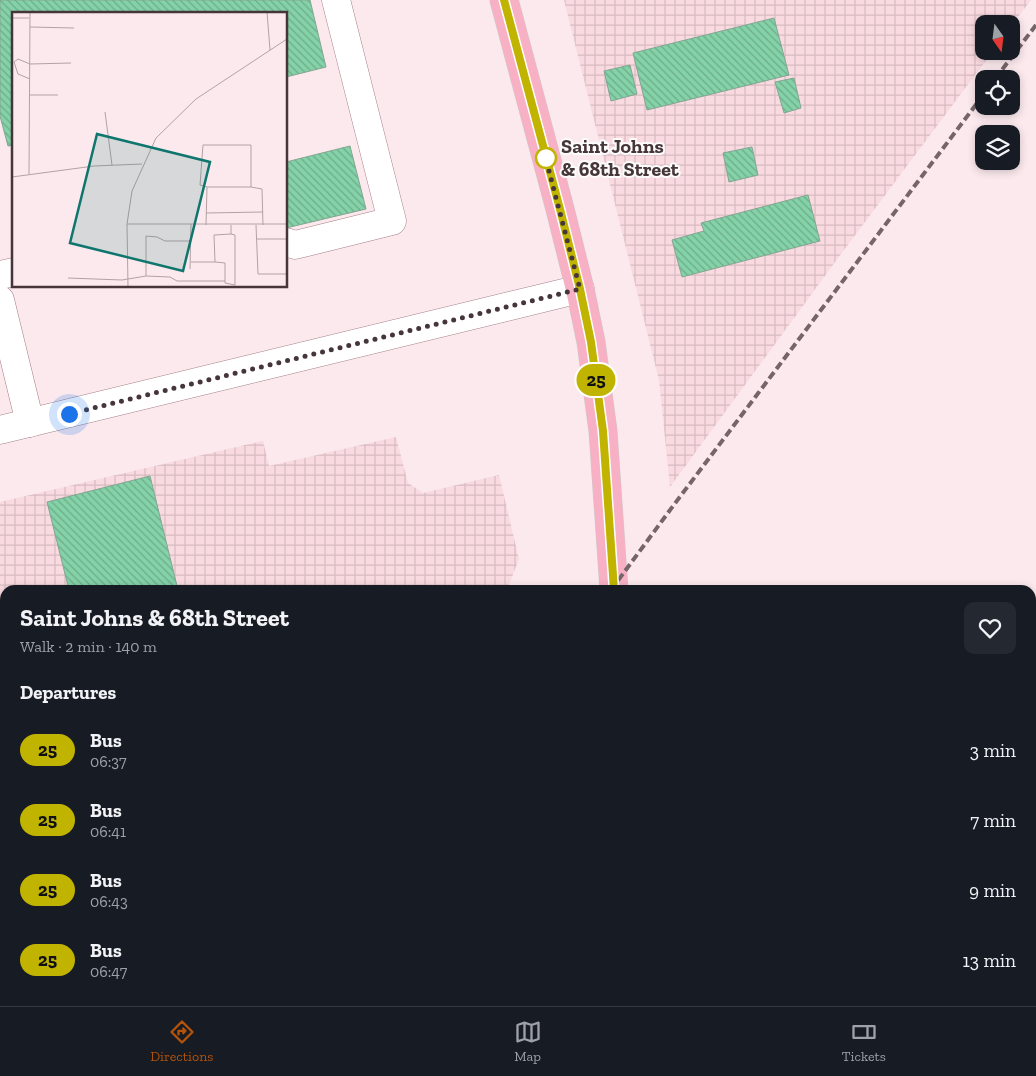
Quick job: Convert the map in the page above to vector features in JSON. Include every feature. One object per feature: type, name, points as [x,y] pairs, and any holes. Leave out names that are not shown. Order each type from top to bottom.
[{"type":"main road","points":[[504,0],[560,209],[591,342],[603,431],[614,585]]},
{"type":"street","points":[[288,243],[295,245],[392,221],[336,0]]},
{"type":"street","points":[[0,430],[580,289]]},
{"type":"street","points":[[0,300],[30,424]]},
{"type":"shaded area","points":[[564,0],[1031,0],[1019,15],[975,15],[975,60],[986,60],[979,70],[975,70],[975,75],[670,487],[659,380]]},
{"type":"shaded area","points":[[396,437],[408,483],[423,493],[499,475],[519,559],[509,585],[0,585],[0,502],[263,441],[269,466]]},
{"type":"building","points":[[0,0],[310,0],[326,67],[288,76],[288,12],[12,12],[12,145],[8,146],[0,116]]},
{"type":"building","points":[[774,18],[789,75],[647,110],[633,53]]},
{"type":"building","points":[[630,65],[637,94],[611,101],[604,71]]},
{"type":"building","points":[[794,78],[801,108],[784,113],[775,82]]},
{"type":"building","points":[[350,146],[366,209],[288,228],[288,162]]},
{"type":"building","points":[[752,147],[758,175],[729,182],[723,153]]},
{"type":"building","points":[[808,195],[820,241],[682,277],[672,240],[704,231],[701,223]]},
{"type":"building","points":[[150,476],[177,585],[68,585],[47,502]]},
{"type":"railway","points":[[1002,70],[1036,25]]},
{"type":"railway","points":[[615,585],[975,106]]},
{"type":"bus line","name":"25","points":[[504,0],[560,209],[591,342],[603,431],[614,585]]},
{"type":"place","name":"Saint Johns & 68th Street","points":[[546,158]]},
{"type":"route","points":[[69,414],[580,289],[544,152],[546,158]]}]
